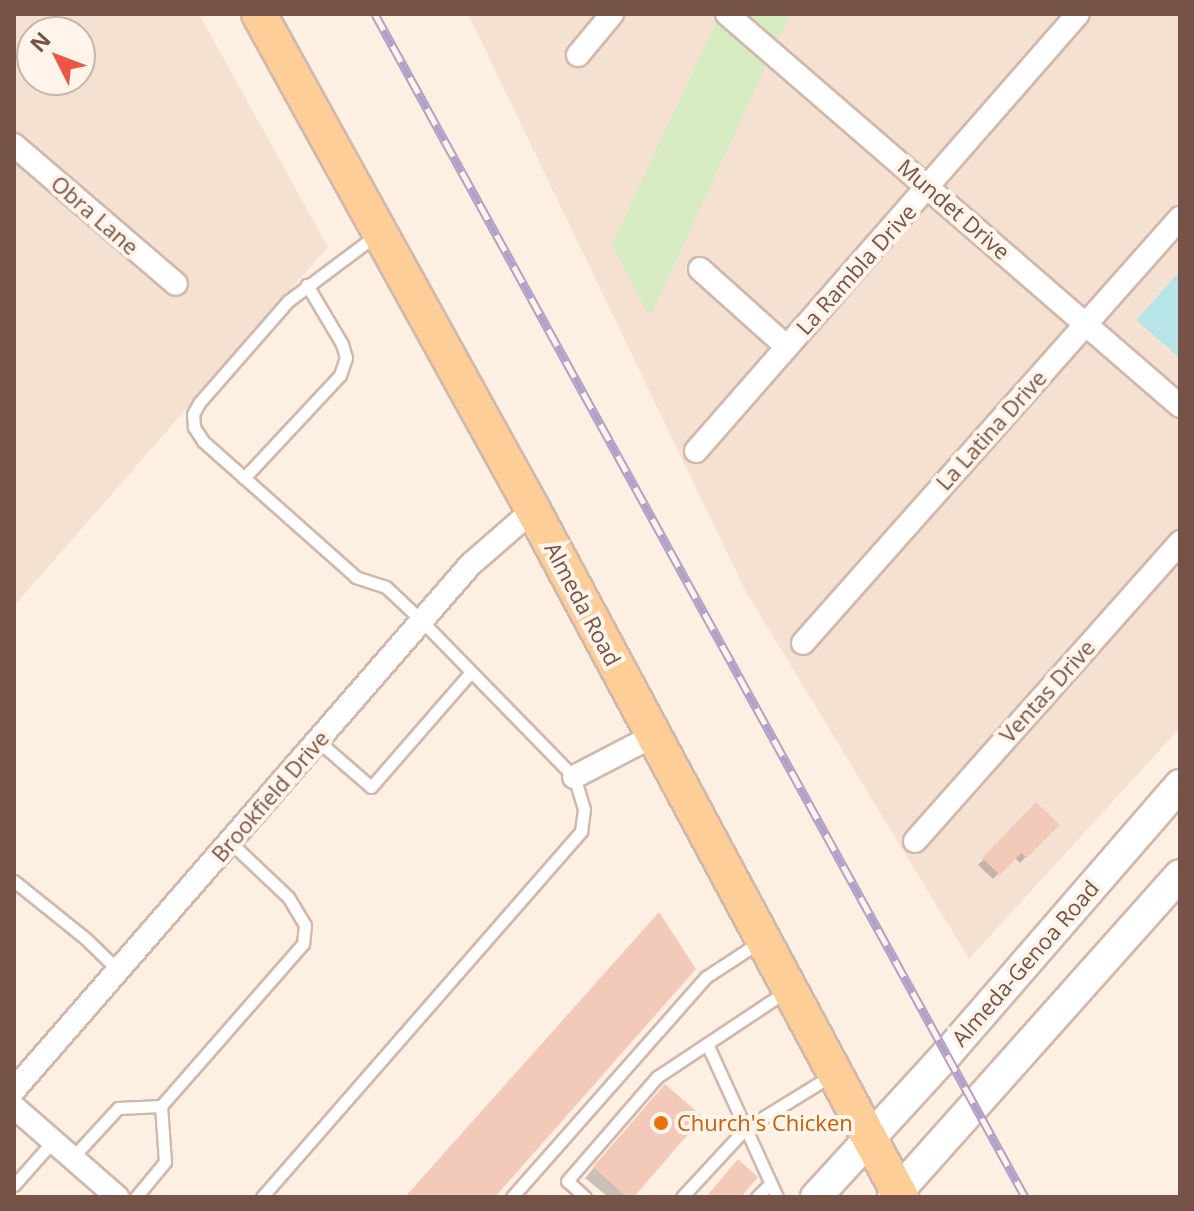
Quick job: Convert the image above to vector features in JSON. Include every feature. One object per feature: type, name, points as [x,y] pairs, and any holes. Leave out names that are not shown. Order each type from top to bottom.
[{"type":"main road","name":"Almeda Road","points":[[259,14],[533,510],[897,1195]]},
{"type":"main road","name":"Almeda-Genoa Road","points":[[816,1197],[1178,792]]},
{"type":"main road","points":[[897,1195],[1180,875]]},
{"type":"street","points":[[578,55],[612,14]]},
{"type":"street","name":"Mundet Drive","points":[[727,14],[1180,406]]},
{"type":"street","name":"La Rambla Drive","points":[[696,451],[928,187],[1073,16]]},
{"type":"street","name":"Obra Lane","points":[[14,145],[176,284]]},
{"type":"street","name":"La Latina Drive","points":[[803,643],[1180,218]]},
{"type":"street","points":[[700,269],[787,347]]},
{"type":"street","name":"Brookfield Drive","points":[[14,1090],[471,564],[533,510]]},
{"type":"street","name":"Ventas Drive","points":[[915,841],[1180,542]]},
{"type":"street","points":[[574,777],[653,736]]},
{"type":"street","points":[[14,1107],[117,1197]]},
{"type":"lane","points":[[262,1197],[581,831],[584,809],[574,777],[422,621],[386,587],[356,577],[203,441],[194,427],[193,414],[288,301],[380,233]]},
{"type":"lane","points":[[244,478],[340,375],[346,358],[342,344],[307,285]]},
{"type":"lane","points":[[318,741],[371,787],[471,672]]},
{"type":"lane","points":[[136,1197],[165,1162],[161,1106],[303,944],[305,925],[288,897],[230,842]]},
{"type":"lane","points":[[14,881],[85,938],[118,970]]},
{"type":"lane","points":[[512,1197],[706,977],[762,940]]},
{"type":"lane","points":[[585,1197],[567,1181],[657,1077],[789,990]]},
{"type":"lane","points":[[707,1044],[777,1197]]},
{"type":"lane","points":[[682,1197],[746,1128],[833,1074]]},
{"type":"lane","points":[[72,1158],[118,1108],[161,1106]]},
{"type":"lane","points":[[14,1185],[53,1141]]},
{"type":"lane","points":[[757,1197],[769,1185]]},
{"type":"shaded area","points":[[14,14],[199,14],[328,247],[14,606]]},
{"type":"shaded area","points":[[468,14],[1180,14],[1180,728],[969,959],[746,592]]},
{"type":"green space","points":[[720,14],[790,14],[650,317],[612,244]]},
{"type":"water","points":[[1180,271],[1180,358],[1136,320]]},
{"type":"building","points":[[1036,802],[1060,825],[1027,858],[1021,853],[1000,875],[982,858]]},
{"type":"building","points":[[659,912],[696,969],[495,1197],[405,1197]]},
{"type":"building","points":[[665,1084],[703,1117],[634,1197],[627,1197],[593,1167]]},
{"type":"building","points":[[738,1159],[758,1177],[741,1197],[706,1197]]},
{"type":"railway","points":[[375,14],[1025,1197]]},
{"type":"place","name":"Church's Chicken","points":[[661,1123]]}]
